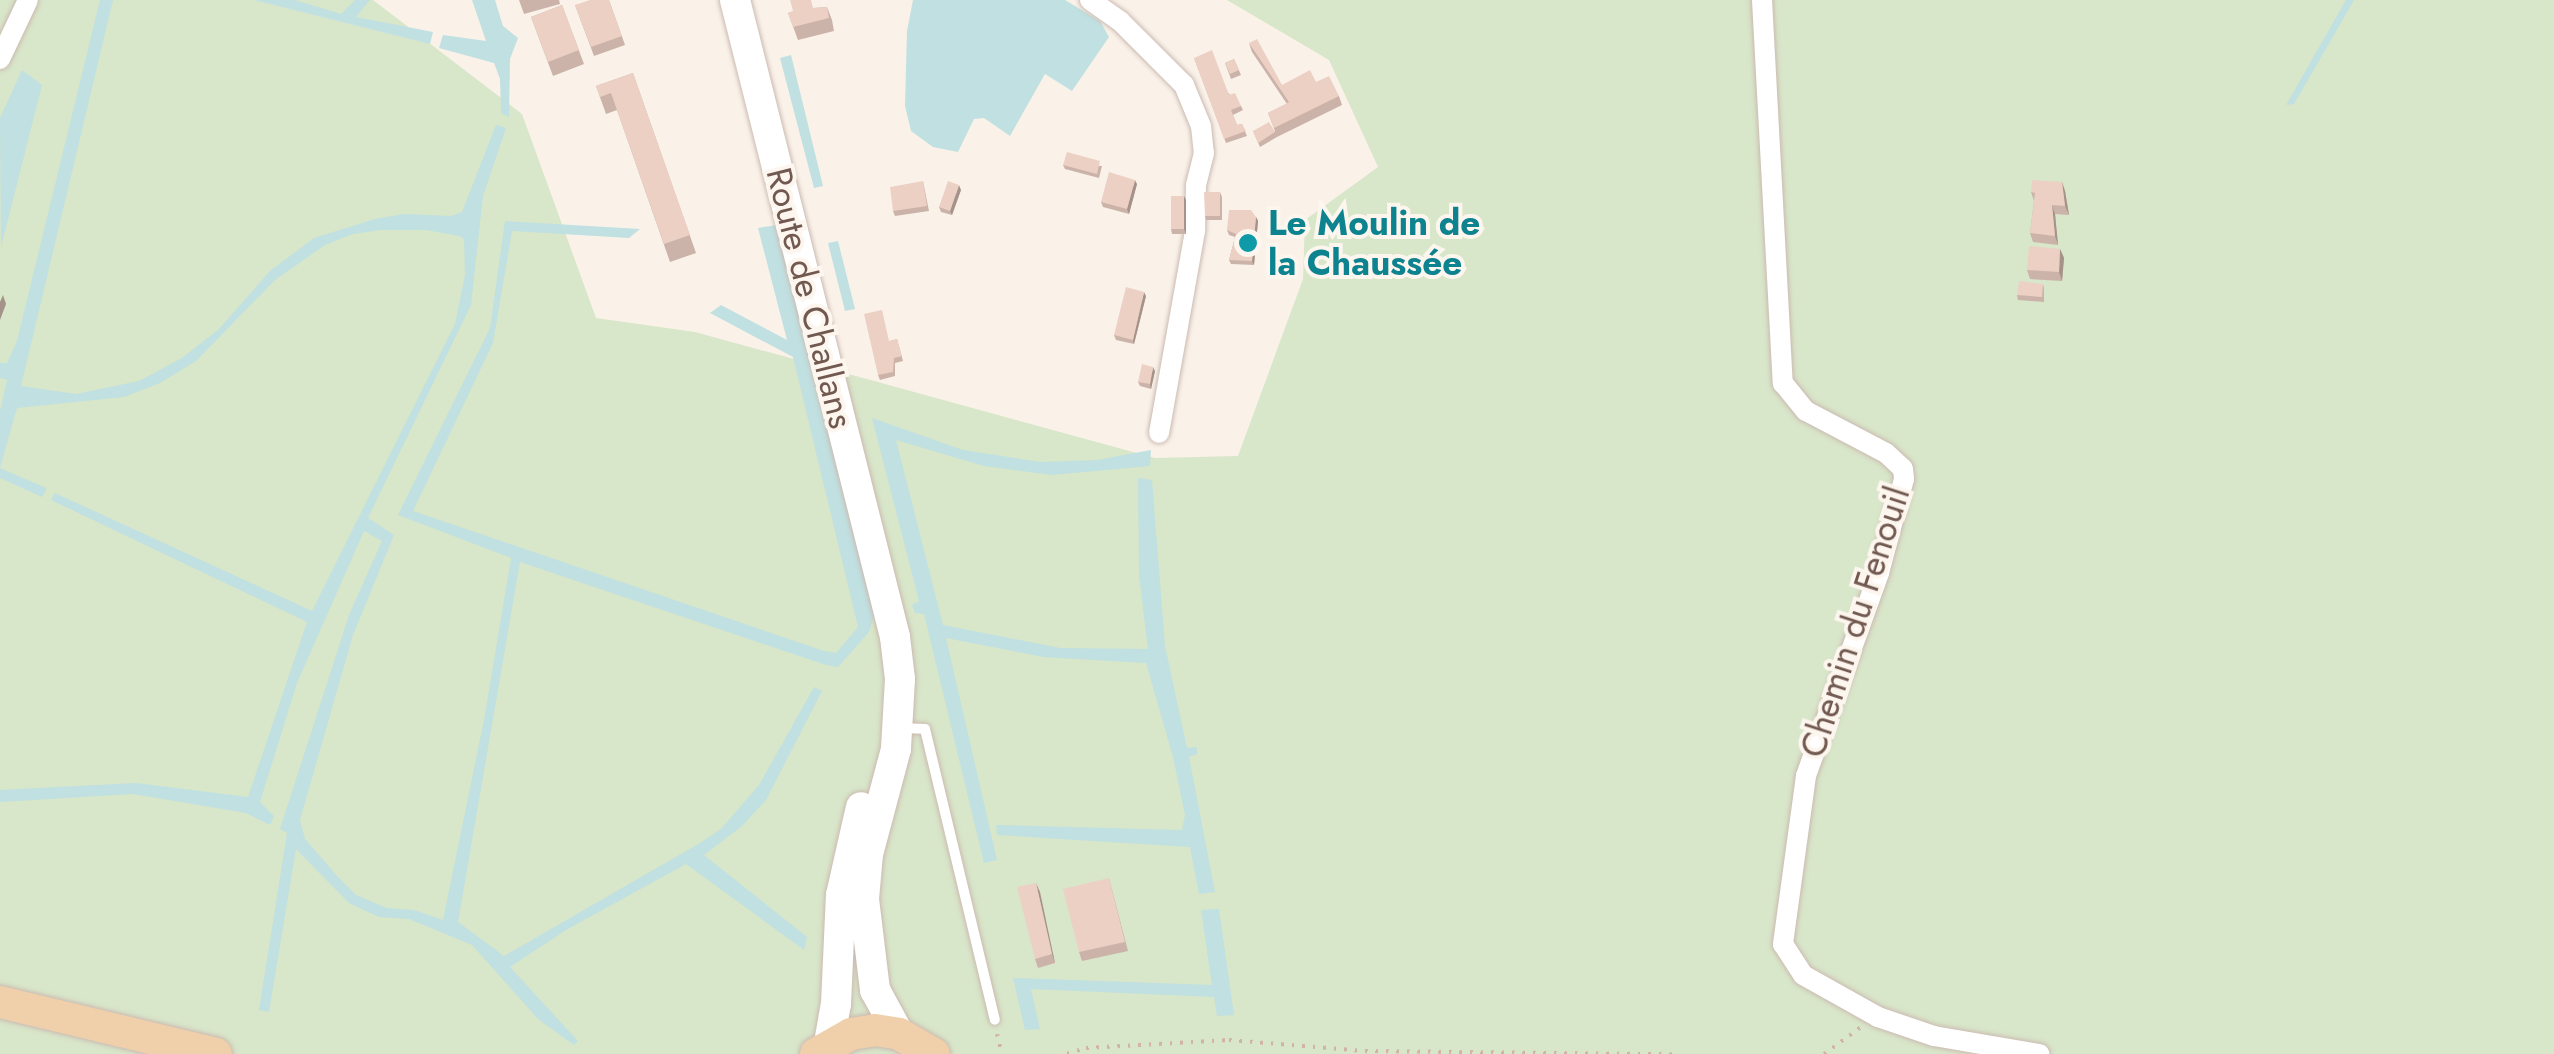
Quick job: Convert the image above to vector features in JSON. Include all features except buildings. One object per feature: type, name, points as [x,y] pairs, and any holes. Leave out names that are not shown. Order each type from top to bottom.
[{"type":"main road","name":"Route de Challans","points":[[735,0],[886,597],[900,679],[898,728],[868,854],[864,899],[875,990],[898,1034]]},
{"type":"main road","name":"Route de Challans","points":[[823,1049],[848,848],[871,774],[886,693],[886,597]]},
{"type":"main road","points":[[0,1002],[216,1054]]},
{"type":"main road","points":[[823,1049],[851,1034],[898,1034],[934,1054]]},
{"type":"street","points":[[0,59],[28,0]]},
{"type":"street","points":[[1090,0],[1120,21],[1184,86],[1201,126],[1204,153],[1196,185],[1194,231],[1159,434]]},
{"type":"street","name":"Chemin du Fenouil","points":[[1762,0],[1762,57],[1783,384],[1806,411],[1886,453],[1903,469],[1904,479],[1879,573],[1806,776],[1800,843],[1783,923],[1783,944],[1803,975],[1878,1017]]},
{"type":"street","points":[[1878,1017],[1934,1036],[2039,1054]]},
{"type":"lane","points":[[898,728],[925,729],[995,1020]]},
{"type":"path","points":[[1824,1054],[1878,1017]]},
{"type":"path","points":[[995,1020],[1002,1054]]},
{"type":"path","points":[[1067,1054],[1086,1048],[1280,1041],[1365,1051],[1674,1054]]},
{"type":"green space","points":[[0,0],[373,0],[522,114],[596,318],[695,332],[1155,458],[1238,456],[1303,279],[1305,220],[1378,167],[1329,60],[1227,0],[2554,0],[2554,1054],[0,1054]]},
{"type":"water","points":[[100,0],[113,0],[21,386],[76,394],[139,381],[182,358],[218,330],[270,271],[314,238],[375,219],[404,214],[451,216],[462,212],[496,125],[506,128],[483,196],[471,305],[368,518],[394,535],[353,635],[300,820],[305,839],[356,895],[387,908],[414,910],[443,920],[484,720],[511,558],[398,515],[490,328],[505,221],[640,229],[629,238],[512,231],[493,343],[413,511],[824,651],[836,653],[858,627],[793,357],[710,313],[721,305],[787,340],[758,228],[777,225],[874,615],[869,632],[838,667],[826,665],[520,562],[458,922],[504,956],[700,843],[721,829],[759,785],[814,687],[822,691],[766,800],[742,826],[704,855],[807,937],[804,950],[686,864],[566,930],[510,967],[578,1041],[574,1045],[538,1019],[472,945],[409,919],[379,917],[349,903],[296,849],[269,1012],[259,1010],[287,833],[280,829],[349,615],[382,541],[364,531],[297,683],[260,802],[274,816],[270,825],[246,813],[133,794],[0,802],[0,790],[136,783],[248,797],[307,622],[51,500],[55,493],[312,611],[455,324],[465,275],[464,239],[459,236],[426,230],[381,230],[353,234],[325,245],[275,280],[196,361],[160,383],[124,397],[17,408],[0,468],[0,411],[7,380],[0,378],[0,363],[7,363],[17,341]]},
{"type":"water","points":[[254,0],[295,0],[341,14],[355,0],[370,0],[356,17],[433,32],[430,44]]},
{"type":"water","points":[[472,0],[495,0],[503,26],[518,38],[510,59],[509,117],[501,113],[500,79],[494,63],[439,48],[443,35],[486,41]]},
{"type":"water","points":[[913,0],[1065,0],[1100,21],[1109,37],[1072,91],[1045,74],[1010,136],[984,118],[974,119],[958,152],[933,147],[911,131],[905,106],[907,31]]},
{"type":"water","points":[[2346,0],[2354,0],[2294,104],[2286,105]]},
{"type":"water","points":[[791,55],[823,186],[814,188],[780,58]]},
{"type":"water","points":[[22,70],[42,85],[1,247],[0,118]]},
{"type":"water","points":[[838,241],[855,309],[845,311],[828,243]]},
{"type":"water","points":[[872,418],[963,450],[1041,462],[1097,460],[1151,450],[1150,466],[1052,475],[984,466],[896,440],[943,625],[1060,648],[1148,649],[1139,575],[1138,478],[1152,480],[1165,646],[1187,748],[1197,747],[1197,754],[1189,757],[1215,892],[1199,894],[1190,847],[997,835],[996,825],[1182,830],[1185,815],[1173,757],[1146,663],[1043,657],[946,638],[997,860],[984,863],[924,614],[915,613],[912,605],[919,601]]},
{"type":"water","points":[[0,468],[46,488],[42,497],[0,478]]},
{"type":"water","points":[[1219,909],[1234,1015],[1217,1016],[1214,997],[1031,989],[1040,1029],[1025,1030],[1013,978],[1212,985],[1201,910]]},
{"type":"place","name":"Le Moulin de la Chaussée","points":[[1248,243]]}]
